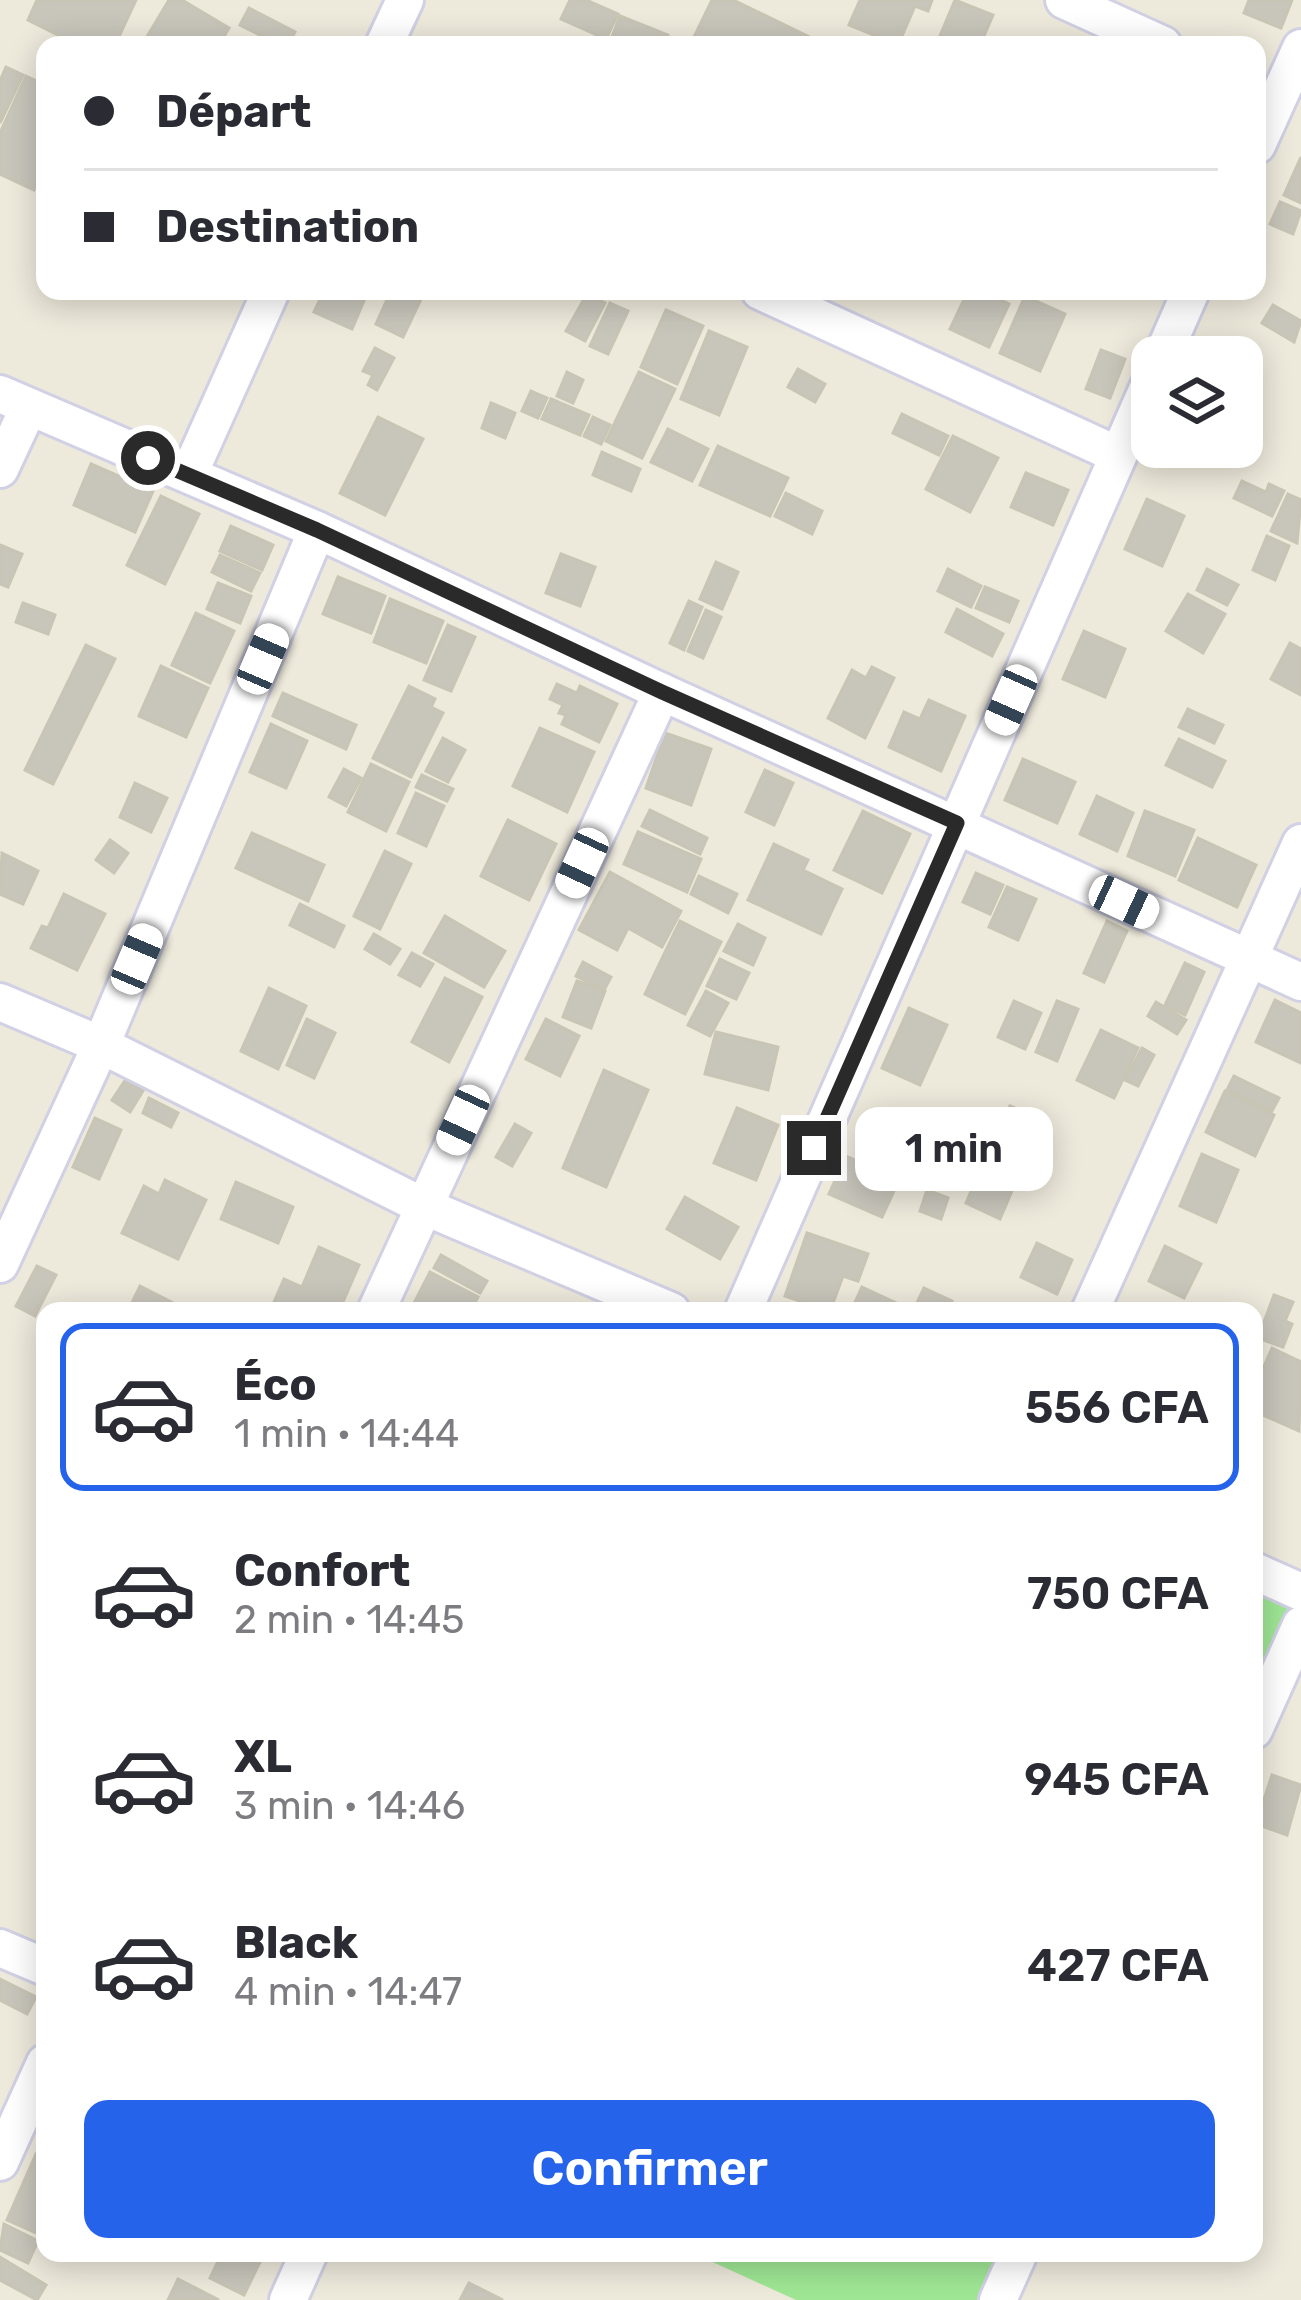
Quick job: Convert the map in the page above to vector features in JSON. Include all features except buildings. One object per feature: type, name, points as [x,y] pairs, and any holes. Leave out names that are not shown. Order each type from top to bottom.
[{"type":"street","points":[[388,36],[405,0]]},
{"type":"street","points":[[1064,0],[1142,36]]},
{"type":"street","points":[[1268,93],[1301,48]]},
{"type":"street","points":[[189,474],[268,300]]},
{"type":"street","points":[[780,300],[1118,454]]},
{"type":"street","points":[[1171,336],[1187,300]]},
{"type":"street","points":[[0,470],[14,401],[317,530],[1301,982]]},
{"type":"street","points":[[747,1302],[1131,425]]},
{"type":"street","points":[[0,1264],[101,1045],[317,530]]},
{"type":"street","points":[[380,1302],[662,692]]},
{"type":"street","points":[[1094,1302],[1301,843]]},
{"type":"street","points":[[0,1001],[101,1045],[423,1205],[650,1302]]},
{"type":"street","points":[[1263,1575],[1301,1592]]},
{"type":"street","points":[[1263,1710],[1301,1625]]},
{"type":"street","points":[[0,1948],[36,1963]]},
{"type":"street","points":[[0,2162],[36,2082]]},
{"type":"street","points":[[288,2300],[305,2262]]},
{"type":"street","points":[[998,2300],[1015,2262]]},
{"type":"green space","points":[[1263,1590],[1291,1602],[1263,1664]]},
{"type":"green space","points":[[713,2262],[997,2262],[980,2300],[796,2300]]},
{"type":"route","points":[[148,458],[317,530],[662,692],[957,823],[814,1148]]}]
